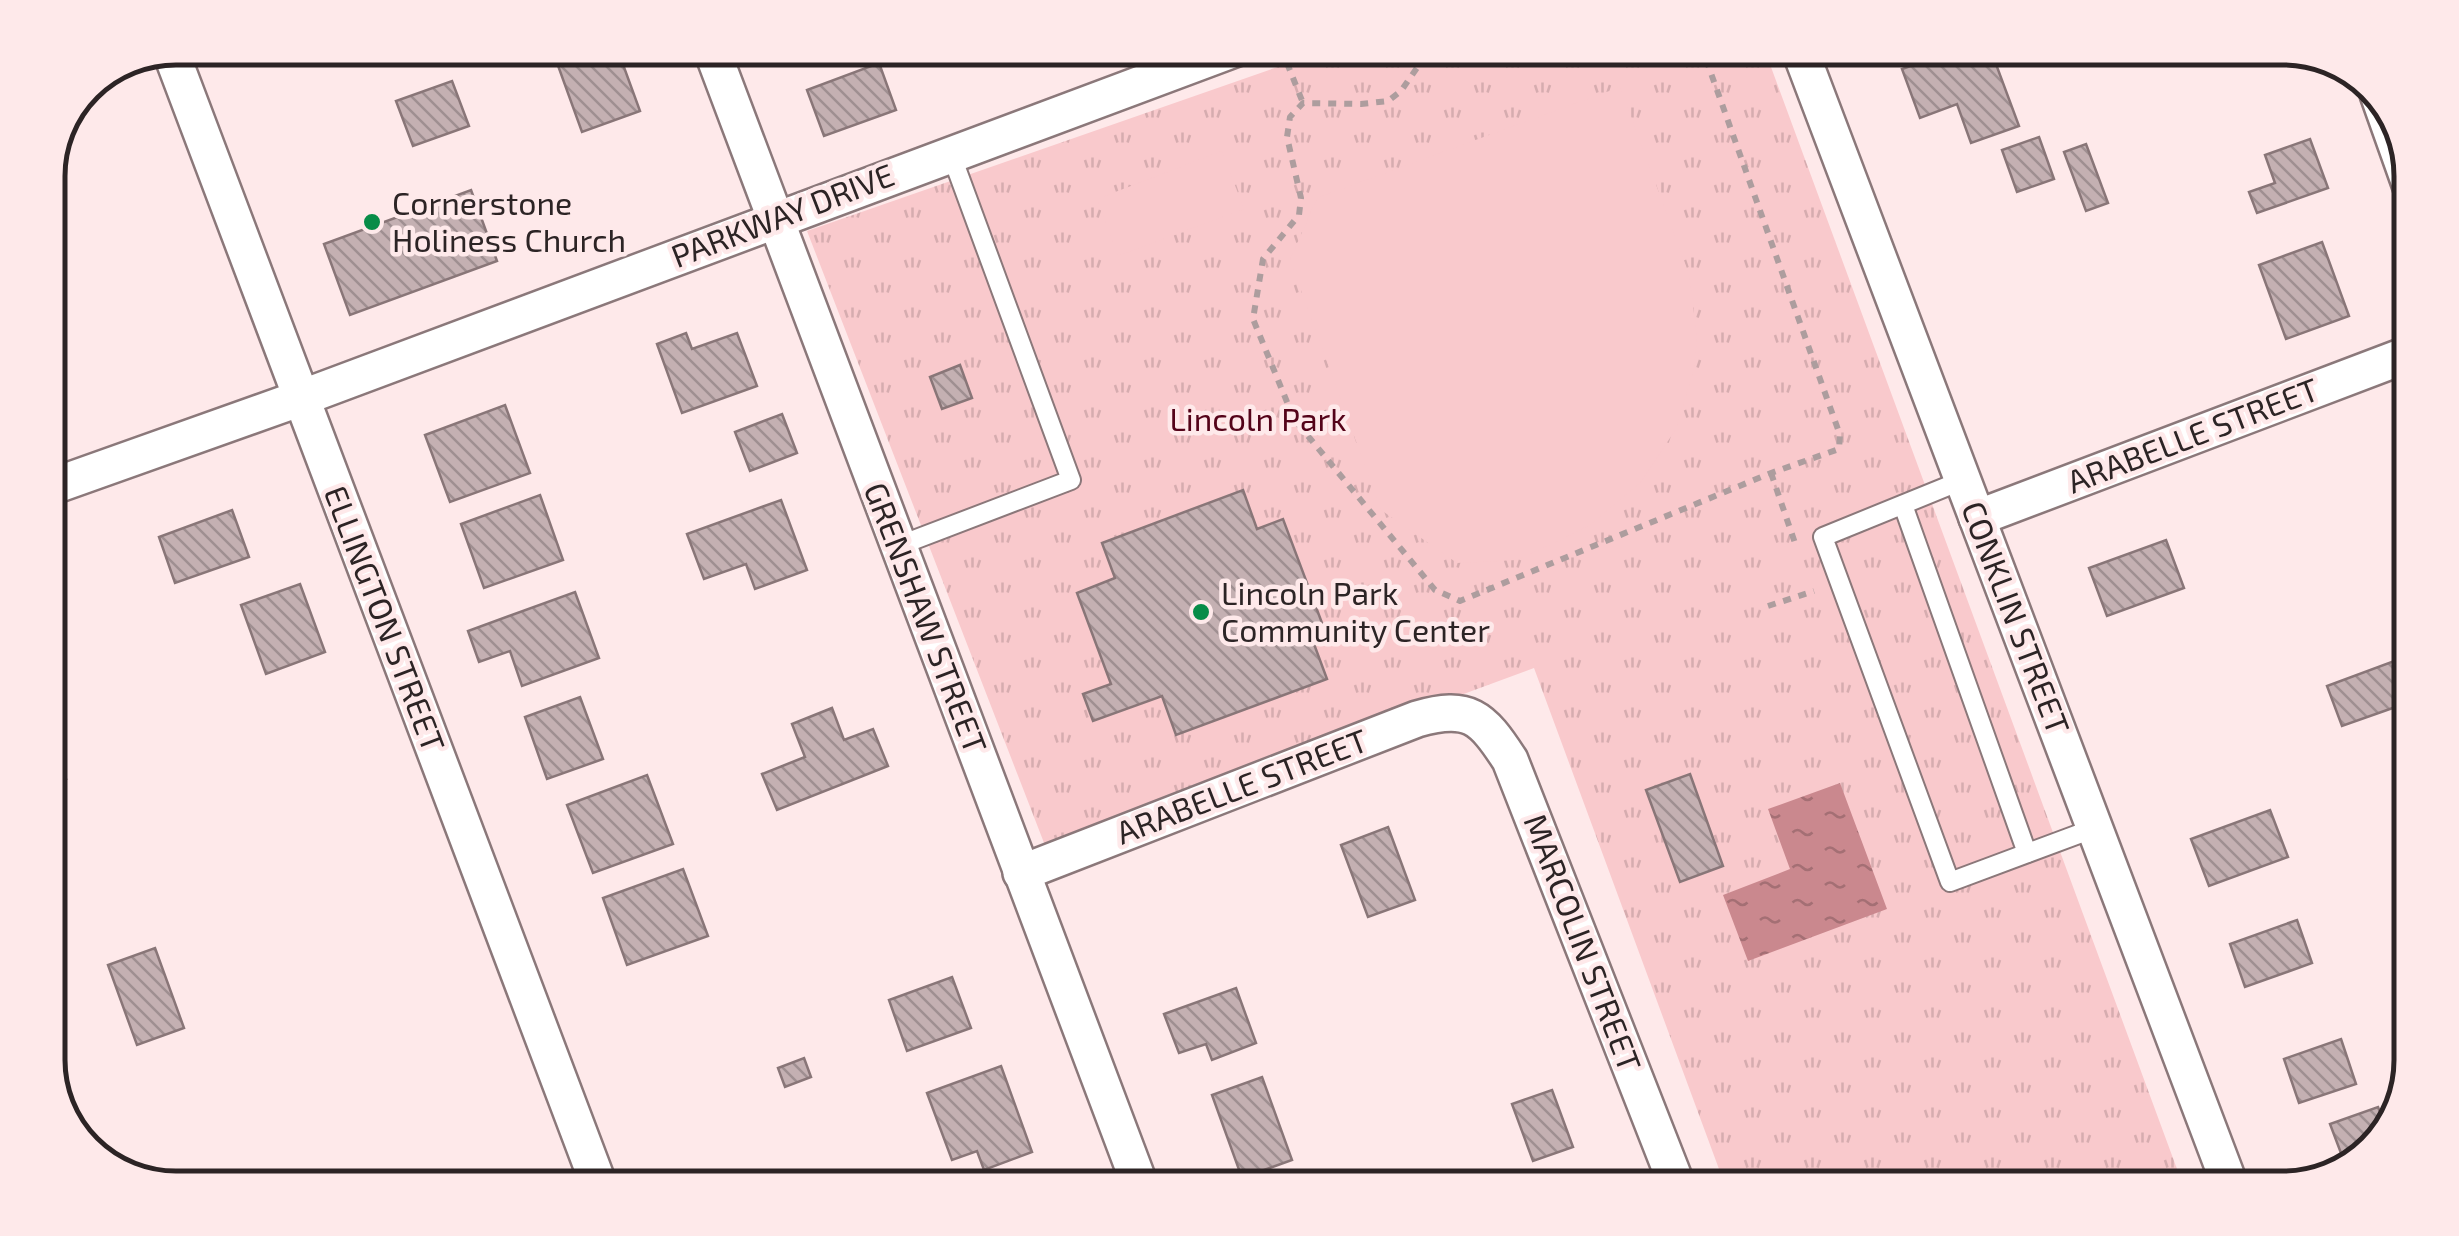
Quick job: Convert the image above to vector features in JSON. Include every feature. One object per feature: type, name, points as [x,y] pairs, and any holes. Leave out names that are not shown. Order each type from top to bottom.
[{"type":"street","name":"ELLINGTON STREET","points":[[176,65],[594,1171]]},
{"type":"street","name":"GRENSHAW STREET","points":[[717,65],[1135,1171]]},
{"type":"street","name":"PARKWAY DRIVE","points":[[65,482],[301,398],[1191,65]]},
{"type":"street","name":"CONKLIN STREET","points":[[1805,65],[2225,1171]]},
{"type":"street","name":"ARABELLE STREET","points":[[1978,518],[2394,360]]},
{"type":"street","name":"ARABELLE STREET","points":[[1021,873],[1417,719],[1440,712],[1465,712]]},
{"type":"street","name":"MARCOLIN STREET","points":[[1465,712],[1492,732],[1510,760],[1671,1171]]},
{"type":"lane","points":[[898,546],[1071,480],[951,154]]},
{"type":"lane","points":[[1963,480],[1823,537],[1950,882],[2095,828]]},
{"type":"lane","points":[[1902,505],[2027,854]]},
{"type":"path","points":[[1288,65],[1303,102]]},
{"type":"path","points":[[1303,102],[1388,101],[1420,65]]},
{"type":"path","points":[[1303,102],[1290,117],[1287,138],[1300,198],[1298,214],[1263,259],[1253,319],[1294,419],[1435,590],[1460,601],[1839,450],[1840,435],[1708,65]]},
{"type":"path","points":[[1771,474],[1800,558]]},
{"type":"path","points":[[1806,574],[1812,591]]},
{"type":"path","points":[[1768,606],[1840,582]]},
{"type":"green space","name":"Lincoln Park","points":[[1283,65],[1770,65],[2178,1171],[1720,1171],[1534,668],[1046,848],[807,231]]},
{"type":"green space","points":[[1620,87],[1689,274],[1697,337],[1694,369],[1676,429],[1640,483],[1591,524],[1517,560],[1457,563],[1381,510],[1290,260],[1317,198]]},
{"type":"green space","points":[[1222,151],[1244,209],[1118,256],[1097,199]]},
{"type":"water","points":[[1840,783],[1887,909],[1748,961],[1723,895],[1790,869],[1768,809]]},
{"type":"building","points":[[558,65],[623,65],[640,111],[582,132]]},
{"type":"building","points":[[880,65],[896,110],[824,136],[807,90]]},
{"type":"building","points":[[1913,65],[1996,65],[2019,126],[1971,143],[1957,104],[1920,118],[1902,69]]},
{"type":"building","points":[[452,81],[469,126],[413,146],[396,101]]},
{"type":"building","points":[[2039,137],[2054,179],[2017,192],[2002,150]]},
{"type":"building","points":[[2310,139],[2328,188],[2257,213],[2249,192],[2275,183],[2265,155]]},
{"type":"building","points":[[2086,144],[2108,203],[2086,211],[2064,152]]},
{"type":"building","points":[[471,190],[497,261],[350,315],[324,244]]},
{"type":"building","points":[[2322,242],[2349,316],[2286,339],[2259,265]]},
{"type":"building","points":[[686,333],[692,349],[737,333],[757,386],[682,413],[657,344]]},
{"type":"building","points":[[960,365],[972,398],[942,409],[930,377]]},
{"type":"building","points":[[505,405],[530,473],[450,502],[425,435]]},
{"type":"building","points":[[782,414],[797,453],[750,471],[735,432]]},
{"type":"building","name":"Lincoln Park Community Center","points":[[1243,490],[1257,529],[1283,519],[1325,631],[1311,636],[1327,679],[1176,735],[1162,696],[1093,721],[1083,694],[1111,684],[1077,593],[1115,578],[1102,543]]},
{"type":"building","points":[[540,495],[563,560],[484,588],[461,524]]},
{"type":"building","points":[[781,500],[807,570],[755,589],[746,564],[704,579],[687,534]]},
{"type":"building","points":[[232,510],[249,557],[175,583],[159,537]]},
{"type":"building","points":[[2166,540],[2184,588],[2107,616],[2089,568]]},
{"type":"building","points":[[300,584],[325,652],[266,674],[241,605]]},
{"type":"building","points":[[575,592],[599,658],[522,686],[510,651],[479,662],[468,631]]},
{"type":"building","points":[[2394,661],[2394,708],[2342,726],[2327,686]]},
{"type":"building","points":[[580,697],[603,759],[547,779],[525,717]]},
{"type":"building","points":[[832,708],[844,740],[873,729],[888,766],[777,810],[762,774],[805,757],[792,724]]},
{"type":"building","points":[[1690,774],[1723,866],[1680,882],[1646,790]]},
{"type":"building","points":[[647,775],[673,844],[593,873],[567,805]]},
{"type":"building","points":[[2270,810],[2288,857],[2209,886],[2191,839]]},
{"type":"building","points":[[1388,827],[1415,900],[1368,917],[1341,845]]},
{"type":"building","points":[[683,869],[708,936],[627,965],[603,898]]},
{"type":"building","points":[[2297,920],[2312,963],[2245,987],[2230,944]]},
{"type":"building","points":[[155,948],[184,1028],[137,1045],[108,965]]},
{"type":"building","points":[[952,977],[971,1028],[907,1051],[889,1000]]},
{"type":"building","points":[[1236,988],[1256,1043],[1212,1060],[1206,1044],[1179,1053],[1164,1014]]},
{"type":"building","points":[[2341,1039],[2356,1084],[2299,1103],[2284,1059]]},
{"type":"building","points":[[804,1058],[811,1077],[785,1087],[778,1068]]},
{"type":"building","points":[[1001,1066],[1032,1152],[984,1170],[977,1151],[952,1160],[927,1093]]},
{"type":"building","points":[[1262,1077],[1292,1160],[1261,1171],[1239,1171],[1212,1095]]},
{"type":"building","points":[[1552,1090],[1573,1147],[1533,1161],[1512,1104]]},
{"type":"building","points":[[2378,1107],[2380,1113],[2367,1133],[2341,1154],[2330,1124]]},
{"type":"place","name":"Cornerstone Holiness Church","points":[[372,222]]},
{"type":"place","name":"Lincoln Park Community Center","points":[[1201,612]]}]
